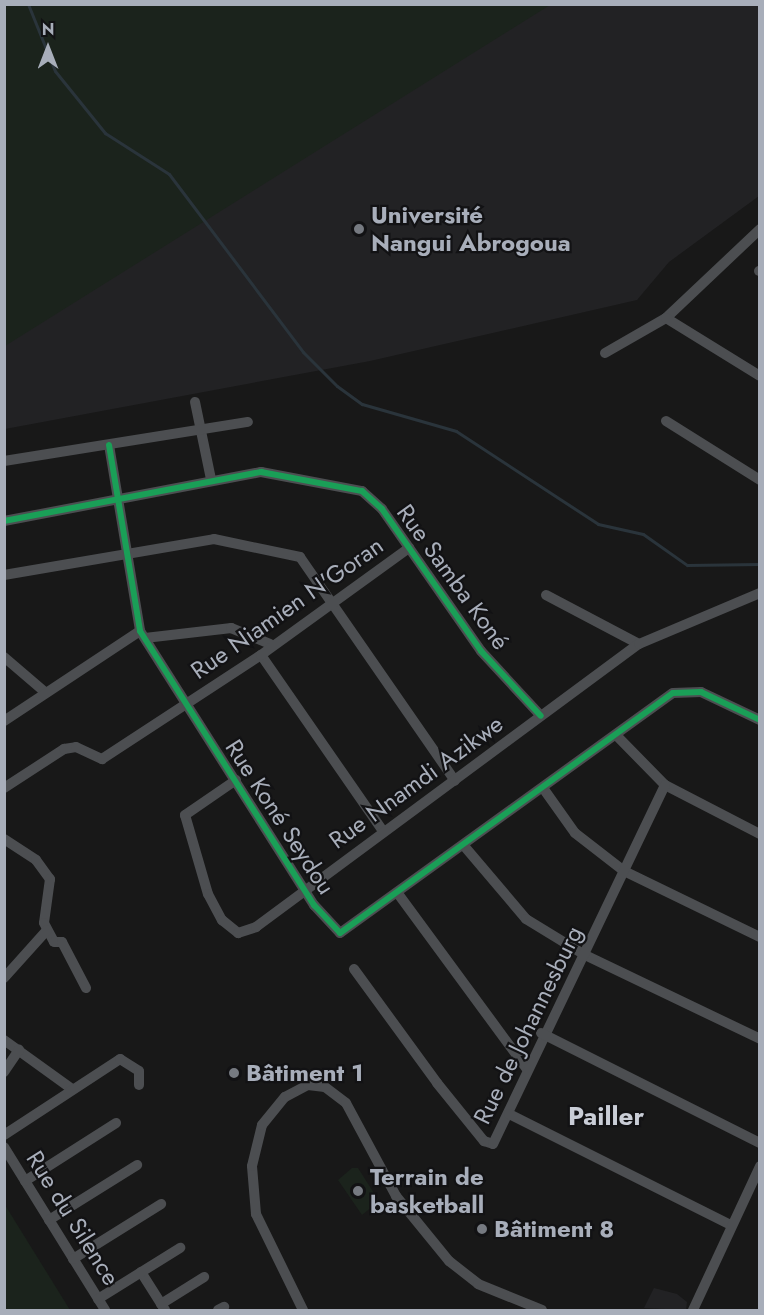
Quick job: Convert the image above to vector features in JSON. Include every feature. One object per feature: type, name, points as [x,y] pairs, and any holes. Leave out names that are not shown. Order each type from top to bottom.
[{"type":"street","points":[[605,353],[666,318],[759,229]]},
{"type":"street","points":[[666,318],[759,376]]},
{"type":"street","points":[[195,402],[210,479]]},
{"type":"street","points":[[666,421],[759,480]]},
{"type":"street","points":[[4,461],[248,422]]},
{"type":"street","name":"Rue Koné Seydou","points":[[109,445],[142,634],[328,924],[340,933],[399,895],[680,690],[701,692],[759,720]]},
{"type":"street","name":"Rue Samba Koné","points":[[4,521],[210,479],[261,472],[362,491],[409,548],[481,651],[541,716]]},
{"type":"street","points":[[4,575],[127,551],[214,539],[269,548],[300,557],[332,600],[455,781]]},
{"type":"street","name":"Rue Niamien N'Goran","points":[[4,788],[64,750],[76,747],[102,759],[261,655],[270,644],[409,548]]},
{"type":"street","name":"Rue Nnamdi Azikwe","points":[[236,780],[185,815],[189,841],[222,920],[238,933],[248,930],[455,781],[639,644],[759,593]]},
{"type":"street","points":[[546,595],[639,644]]},
{"type":"street","points":[[4,721],[142,634],[231,628],[270,644]]},
{"type":"street","points":[[261,655],[383,831]]},
{"type":"street","points":[[4,657],[46,693]]},
{"type":"street","points":[[616,735],[665,785],[759,834]]},
{"type":"street","name":"Rue de Johannesburg","points":[[354,969],[484,1141],[496,1141],[541,1033],[585,956],[665,785]]},
{"type":"street","points":[[543,788],[576,833],[624,871],[759,937]]},
{"type":"street","points":[[4,839],[36,860],[50,879],[47,930],[54,942],[62,942],[86,988]]},
{"type":"street","points":[[465,847],[526,919],[585,956],[759,1039]]},
{"type":"street","points":[[399,895],[526,1068]]},
{"type":"street","points":[[4,978],[47,930]]},
{"type":"street","points":[[541,1033],[759,1143]]},
{"type":"street","points":[[4,1040],[72,1089]]},
{"type":"street","points":[[4,1072],[19,1050]]},
{"type":"street","points":[[4,1135],[72,1089],[123,1059],[140,1071],[140,1085]]},
{"type":"street","points":[[303,1311],[256,1214],[252,1166],[255,1144],[273,1109],[308,1085],[324,1087],[346,1104],[396,1197],[449,1261],[478,1284],[542,1311]]},
{"type":"street","points":[[509,1114],[729,1224]]},
{"type":"street","points":[[25,1181],[116,1123]]},
{"type":"street","name":"Rue du Silence","points":[[4,1147],[105,1311]]},
{"type":"street","points":[[49,1220],[137,1165]]},
{"type":"street","points":[[693,1311],[729,1224],[758,1171]]},
{"type":"street","points":[[73,1258],[161,1204]]},
{"type":"street","points":[[98,1299],[180,1248]]},
{"type":"street","points":[[141,1272],[163,1307],[204,1277]]},
{"type":"shaded area","points":[[5,4],[550,4],[550,5],[5,346]]},
{"type":"shaded area","name":"Université Nangui Abrogoua","points":[[5,5],[759,5],[759,196],[669,262],[637,300],[370,361],[5,429]]},
{"type":"shaded area","name":"Terrain de basketball","points":[[352,1168],[358,1168],[379,1201],[362,1215],[338,1180]]},
{"type":"shaded area","points":[[5,1205],[70,1310],[5,1310]]},
{"type":"shaded area","points":[[654,1288],[677,1294],[687,1302],[686,1310],[644,1308]]},
{"type":"waterway","points":[[28,4],[55,71],[105,133],[169,174],[303,352],[337,386],[362,404],[456,431],[598,524],[643,534],[687,565],[760,564]]},
{"type":"cycle path","points":[[109,445],[140,631],[314,905],[340,933],[673,693],[701,692],[760,720]]},
{"type":"cycle path","points":[[4,521],[261,472],[362,491],[382,509],[481,651],[541,716]]},
{"type":"place","name":"Université Nangui Abrogoua","points":[[359,229]]},
{"type":"place","name":"Bâtiment 1","points":[[234,1073]]},
{"type":"place","name":"Terrain de basketball","points":[[358,1191]]},
{"type":"place","name":"Bâtiment 8","points":[[482,1229]]},
{"type":"district","name":"Pailler","points":[[606,1117]]}]
